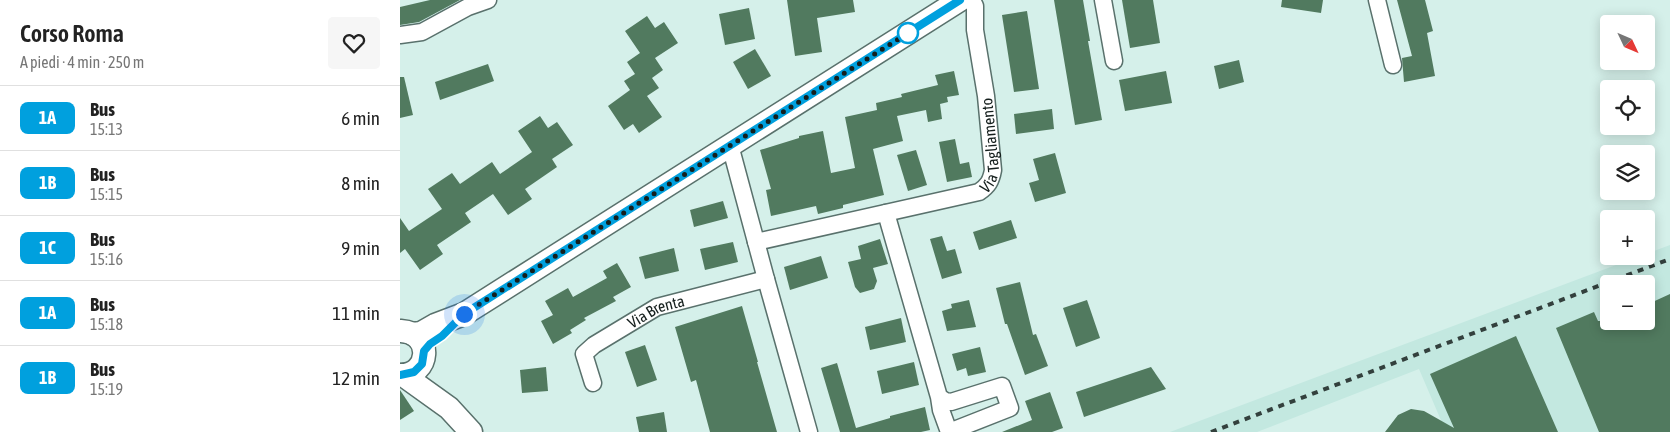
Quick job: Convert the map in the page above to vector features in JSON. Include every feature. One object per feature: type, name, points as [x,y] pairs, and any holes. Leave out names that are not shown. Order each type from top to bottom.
[{"type":"street","points":[[400,35],[422,32],[468,7],[488,0]]},
{"type":"street","points":[[415,344],[430,344],[442,336],[464,314],[960,0]]},
{"type":"street","name":"Via Tagliamento","points":[[756,242],[979,192],[986,187],[991,180],[993,170],[986,96],[972,0]]},
{"type":"street","points":[[1103,0],[1114,61]]},
{"type":"street","points":[[1377,0],[1393,65]]},
{"type":"street","points":[[730,145],[809,432]]},
{"type":"street","points":[[886,213],[939,397]]},
{"type":"street","name":"Via Brenta","points":[[592,383],[584,354],[594,345],[658,308],[758,280],[766,280]]},
{"type":"street","points":[[402,375],[414,372],[415,344]]},
{"type":"street","points":[[415,344],[449,408]]},
{"type":"street","points":[[402,375],[449,408],[471,432]]},
{"type":"shaded area","points":[[1670,245],[1670,432],[1446,432],[1419,369],[1257,432],[1170,432],[1616,265],[1655,265],[1655,251]]},
{"type":"building","points":[[430,0],[460,0],[419,22],[400,25],[400,7]]},
{"type":"building","points":[[787,0],[853,0],[855,12],[817,18],[822,52],[795,56]]},
{"type":"building","points":[[1054,0],[1083,0],[1102,120],[1075,125]]},
{"type":"building","points":[[1122,0],[1153,0],[1160,43],[1130,48]]},
{"type":"building","points":[[1282,0],[1323,0],[1321,13],[1281,7]]},
{"type":"building","points":[[1397,0],[1425,0],[1433,31],[1427,33],[1435,76],[1404,82],[1402,58],[1412,56]]},
{"type":"building","points":[[749,8],[755,39],[725,45],[719,14]]},
{"type":"building","points":[[1027,11],[1039,89],[1014,92],[1002,15]]},
{"type":"building","points":[[647,16],[655,28],[664,22],[678,43],[655,58],[663,70],[652,78],[659,88],[647,96],[662,117],[639,133],[633,124],[624,130],[608,106],[630,90],[624,81],[635,74],[627,62],[640,53],[625,31]]},
{"type":"building","points":[[755,49],[771,76],[748,89],[733,62]]},
{"type":"building","points":[[1239,60],[1244,82],[1219,89],[1214,66]]},
{"type":"building","points":[[488,64],[494,81],[440,100],[435,82]]},
{"type":"building","points":[[954,71],[959,95],[947,97],[948,102],[940,104],[942,119],[928,122],[926,110],[897,116],[903,141],[873,149],[884,195],[843,205],[843,208],[818,214],[816,206],[771,216],[766,190],[771,189],[760,150],[799,138],[799,136],[823,131],[831,173],[855,168],[845,117],[877,110],[876,103],[902,97],[901,94],[938,85],[935,75]]},
{"type":"building","points":[[1166,71],[1172,103],[1125,111],[1119,80]]},
{"type":"building","points":[[400,77],[404,77],[413,115],[400,118]]},
{"type":"building","points":[[1052,109],[1054,129],[1016,134],[1014,114]]},
{"type":"building","points":[[540,116],[548,128],[557,122],[573,145],[552,159],[557,167],[525,189],[532,199],[508,215],[493,194],[465,213],[471,222],[437,245],[443,254],[420,270],[405,249],[400,253],[400,218],[409,231],[442,209],[428,189],[452,173],[460,184],[492,162],[500,174],[532,152],[518,131]]},
{"type":"building","points":[[955,139],[960,164],[969,162],[972,177],[947,182],[939,142]]},
{"type":"building","points":[[916,150],[927,185],[908,191],[897,155]]},
{"type":"building","points":[[1055,153],[1066,193],[1035,202],[1029,183],[1039,180],[1033,159]]},
{"type":"building","points":[[723,201],[728,218],[694,227],[690,210]]},
{"type":"building","points":[[1011,220],[1017,238],[979,250],[973,232]]},
{"type":"building","points":[[942,236],[947,251],[955,249],[962,273],[942,279],[930,239]]},
{"type":"building","points":[[880,239],[888,264],[873,268],[877,281],[874,289],[860,293],[855,287],[848,262],[861,259],[858,246]]},
{"type":"building","points":[[733,242],[738,262],[705,270],[700,249]]},
{"type":"building","points":[[674,248],[679,271],[645,279],[639,257]]},
{"type":"building","points":[[821,256],[828,278],[790,290],[784,267]]},
{"type":"building","points":[[617,263],[631,287],[613,297],[616,301],[584,318],[586,320],[570,330],[572,333],[553,344],[541,321],[553,315],[545,301],[568,288],[573,297],[607,278],[603,271]]},
{"type":"building","points":[[1020,282],[1033,335],[1036,334],[1048,366],[1025,375],[1007,324],[1005,324],[996,288]]},
{"type":"building","points":[[1670,294],[1670,432],[1599,432],[1556,328],[1594,312],[1598,321],[1600,321],[1600,330],[1655,330],[1655,301]]},
{"type":"building","points":[[969,300],[976,327],[947,331],[942,311],[952,308],[951,304]]},
{"type":"building","points":[[1087,300],[1100,338],[1076,347],[1063,308]]},
{"type":"building","points":[[742,306],[777,432],[710,432],[696,380],[691,382],[675,327]]},
{"type":"building","points":[[901,318],[906,342],[870,350],[865,327]]},
{"type":"building","points":[[1516,336],[1558,432],[1385,432],[1398,415],[1411,409],[1424,411],[1454,428],[1430,374]]},
{"type":"building","points":[[645,345],[657,380],[637,387],[625,352]]},
{"type":"building","points":[[980,347],[986,372],[968,376],[966,368],[957,371],[952,354]]},
{"type":"building","points":[[914,362],[919,385],[882,394],[877,371]]},
{"type":"building","points":[[837,363],[856,428],[890,418],[890,416],[925,407],[930,430],[921,432],[840,432],[821,368]]},
{"type":"building","points":[[546,367],[548,391],[522,393],[520,370]]},
{"type":"building","points":[[1151,367],[1166,389],[1084,417],[1076,392]]},
{"type":"building","points":[[400,390],[414,411],[400,420]]},
{"type":"building","points":[[1050,392],[1063,428],[1052,432],[1002,432],[1032,420],[1025,401]]},
{"type":"building","points":[[664,412],[667,432],[639,432],[636,417]]},
{"type":"railway","points":[[1211,432],[1670,259]]},
{"type":"bus line","name":"1A","points":[[400,375],[414,372],[422,364],[424,351],[430,344],[442,336],[464,314],[960,0]]},
{"type":"route","points":[[464,314],[908,33]]}]
